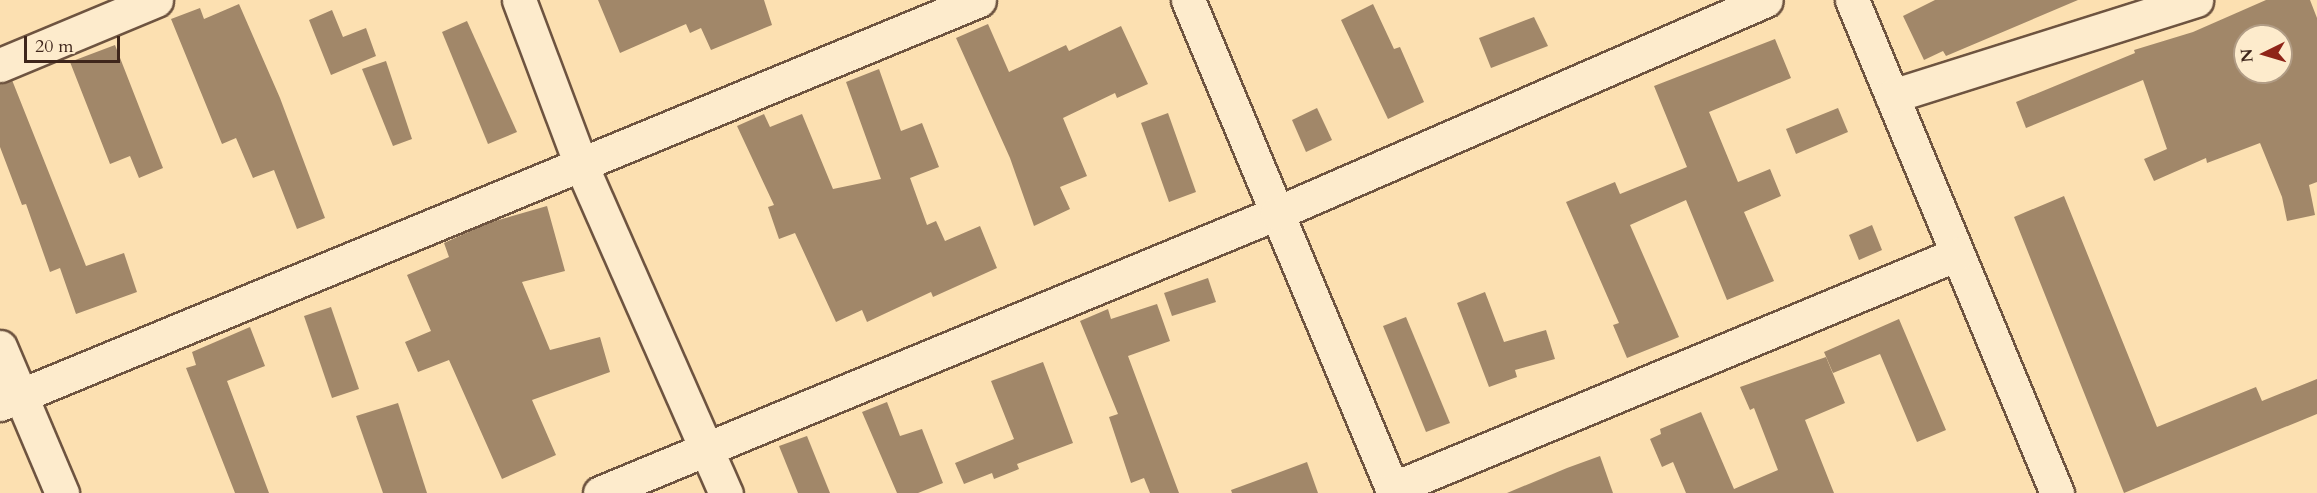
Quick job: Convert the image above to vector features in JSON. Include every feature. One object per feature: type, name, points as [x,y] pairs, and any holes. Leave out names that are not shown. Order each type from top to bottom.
[{"type":"street","points":[[0,65],[156,0]]},
{"type":"street","points":[[519,0],[581,165],[726,493]]},
{"type":"street","points":[[10,400],[979,0]]},
{"type":"street","points":[[1188,0],[1393,491],[1957,254]]},
{"type":"street","points":[[600,493],[1277,213],[1766,0]]},
{"type":"street","points":[[1852,0],[2057,493]]},
{"type":"street","points":[[1892,96],[2196,0]]},
{"type":"street","points":[[0,347],[10,400],[62,493]]},
{"type":"building","points":[[598,0],[764,0],[772,25],[711,50],[701,28],[690,33],[686,24],[620,53]]},
{"type":"building","points":[[1935,0],[2078,0],[1946,56],[1943,51],[1924,60],[1903,16]]},
{"type":"building","points":[[2266,0],[2310,0],[2317,18],[2317,182],[2309,185],[2315,215],[2287,221],[2282,197],[2260,143],[2207,163],[2206,158],[2154,181],[2144,159],[2167,149],[2143,80],[2026,128],[2016,102],[2135,53],[2134,50],[2193,32]]},
{"type":"building","points":[[239,4],[280,98],[325,218],[297,229],[274,170],[253,178],[236,138],[222,144],[171,19],[200,8],[204,19]]},
{"type":"building","points":[[1373,4],[1394,49],[1400,47],[1424,102],[1388,119],[1341,20]]},
{"type":"building","points":[[332,10],[343,37],[366,28],[376,56],[331,75],[309,20]]},
{"type":"building","points":[[1534,17],[1548,46],[1491,68],[1479,38]]},
{"type":"building","points":[[467,21],[517,132],[488,144],[442,32]]},
{"type":"building","points":[[988,24],[1009,72],[1066,45],[1069,51],[1121,26],[1148,84],[1117,98],[1115,93],[1063,118],[1087,176],[1060,187],[1070,209],[1034,226],[1010,158],[956,38]]},
{"type":"building","points":[[1775,39],[1791,78],[1709,112],[1738,182],[1770,169],[1781,196],[1744,212],[1774,281],[1727,300],[1686,200],[1630,225],[1679,337],[1627,358],[1613,325],[1619,323],[1566,202],[1615,182],[1620,194],[1687,167],[1654,86]]},
{"type":"building","points":[[115,45],[163,168],[139,178],[130,156],[110,164],[70,62]]},
{"type":"building","points":[[386,61],[412,139],[393,146],[362,69]]},
{"type":"building","points":[[879,69],[901,131],[922,123],[939,167],[910,178],[927,225],[936,221],[945,241],[980,226],[997,268],[933,297],[931,292],[867,322],[862,310],[836,322],[795,233],[779,239],[768,207],[774,205],[737,126],[764,114],[770,127],[802,114],[833,189],[881,179],[846,82]]},
{"type":"building","points":[[12,80],[86,266],[124,253],[137,292],[76,314],[60,268],[50,272],[26,204],[22,205],[0,147],[0,83]]},
{"type":"building","points":[[1317,108],[1332,140],[1306,152],[1292,120]]},
{"type":"building","points":[[1838,108],[1848,132],[1796,154],[1786,129]]},
{"type":"building","points":[[1168,113],[1196,192],[1169,202],[1141,123]]},
{"type":"building","points":[[2064,196],[2157,427],[2256,387],[2262,401],[2317,379],[2317,414],[2124,493],[2014,217]]},
{"type":"building","points":[[547,206],[565,271],[522,282],[550,350],[600,337],[610,372],[532,400],[556,455],[502,479],[449,360],[418,372],[405,342],[431,331],[407,275],[449,257],[444,243],[488,223]]},
{"type":"building","points":[[1872,225],[1882,250],[1859,260],[1849,235]]},
{"type":"building","points":[[1208,278],[1216,302],[1172,316],[1164,293]]},
{"type":"building","points":[[1485,292],[1504,342],[1546,330],[1555,359],[1515,370],[1517,377],[1489,387],[1457,303]]},
{"type":"building","points":[[1157,304],[1170,341],[1128,356],[1179,493],[1150,493],[1144,478],[1131,483],[1109,417],[1118,414],[1080,321],[1108,309],[1111,319]]},
{"type":"building","points":[[331,307],[359,389],[332,398],[304,316]]},
{"type":"building","points":[[1406,317],[1450,423],[1426,432],[1383,326]]},
{"type":"building","points":[[1899,319],[1946,430],[1917,442],[1880,354],[1833,373],[1824,352]]},
{"type":"building","points":[[250,327],[265,366],[227,381],[269,493],[235,493],[186,368],[196,365],[192,352]]},
{"type":"building","points":[[1826,357],[1845,403],[1805,420],[1834,493],[1686,493],[1673,462],[1662,467],[1650,439],[1661,434],[1660,429],[1701,412],[1734,489],[1778,470],[1754,408],[1750,410],[1740,387]]},
{"type":"building","points":[[1043,362],[1073,443],[1017,464],[1019,469],[994,479],[992,473],[964,484],[955,463],[1014,439],[991,381]]},
{"type":"building","points":[[887,402],[900,436],[922,429],[943,483],[918,493],[897,493],[862,412]]},
{"type":"building","points":[[398,403],[427,493],[383,493],[356,416]]},
{"type":"building","points":[[807,436],[830,493],[798,493],[779,446]]},
{"type":"building","points":[[1600,456],[1613,493],[1507,493],[1567,468]]},
{"type":"building","points":[[1307,462],[1318,493],[1232,493],[1231,490]]}]
